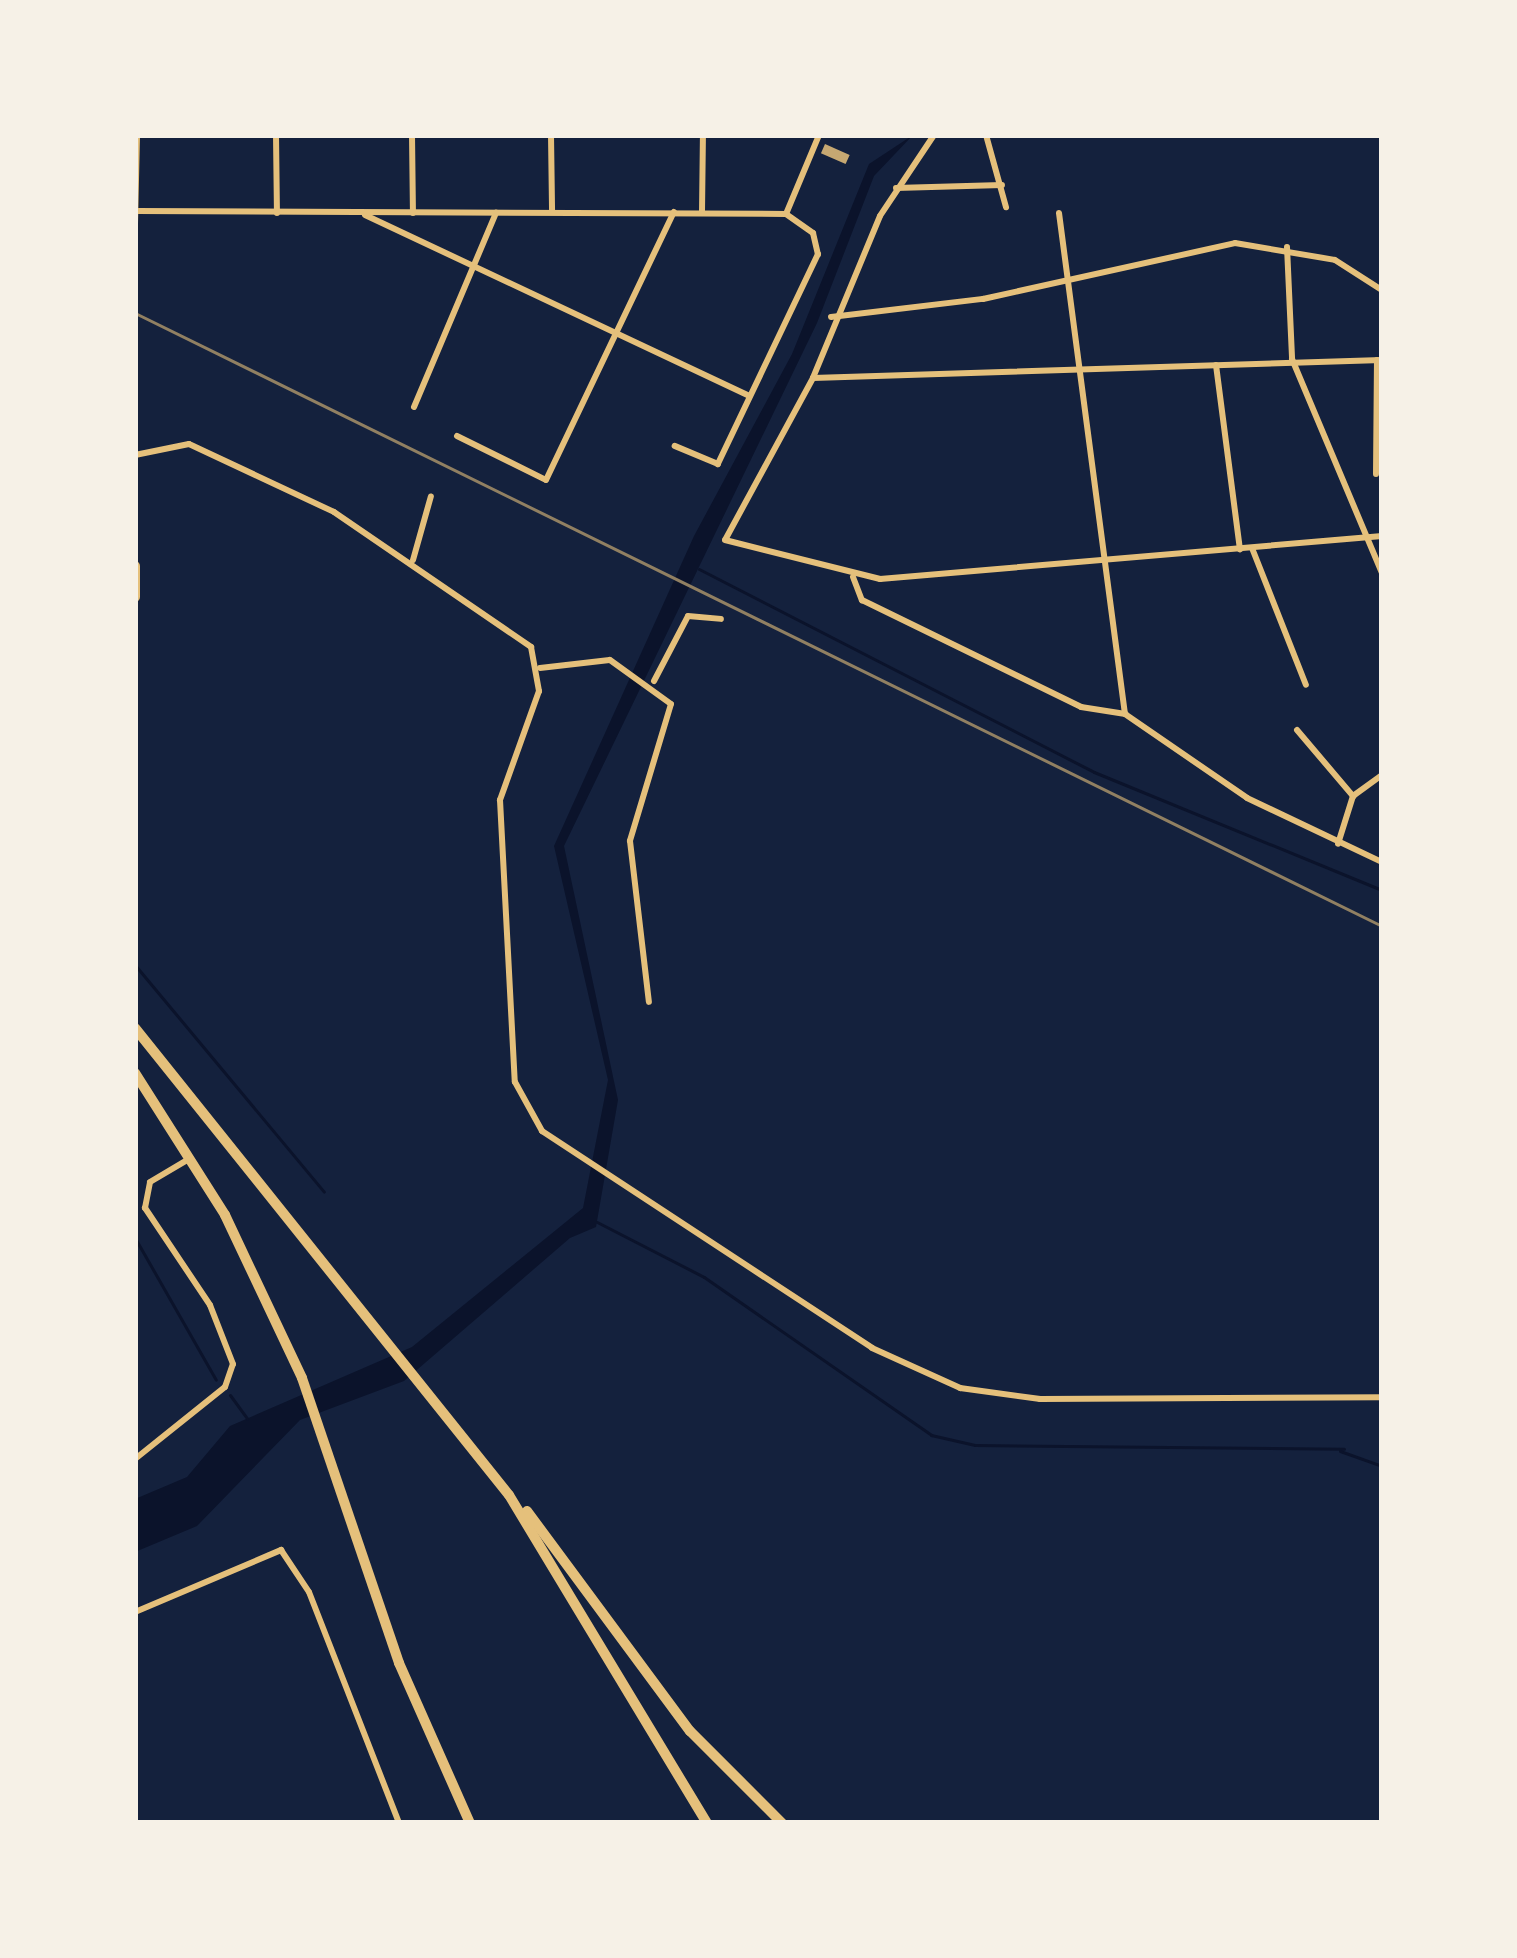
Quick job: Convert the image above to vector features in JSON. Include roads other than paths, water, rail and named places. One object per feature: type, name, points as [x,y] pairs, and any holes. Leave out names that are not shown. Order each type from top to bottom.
[{"type":"highway","points":[[135,566],[135,596]]},
{"type":"highway","points":[[135,1025],[424,1383],[690,1731],[782,1823]]},
{"type":"highway","points":[[136,1074],[191,1158],[302,1378],[406,1680],[470,1823]]},
{"type":"highway","points":[[509,1495],[707,1823]]},
{"type":"street","points":[[135,224],[137,135]]},
{"type":"street","points":[[276,135],[277,212]]},
{"type":"street","points":[[412,135],[413,213]]},
{"type":"street","points":[[551,135],[552,211]]},
{"type":"street","points":[[702,212],[703,135]]},
{"type":"street","points":[[786,214],[819,135]]},
{"type":"street","points":[[934,135],[896,188],[832,317],[813,378],[724,540],[854,577],[1105,564],[1382,536]]},
{"type":"street","points":[[986,135],[1006,207]]},
{"type":"street","points":[[896,188],[1002,184]]},
{"type":"street","points":[[137,211],[786,214],[813,232],[818,254],[718,464],[675,446]]},
{"type":"street","points":[[457,436],[546,480],[674,212]]},
{"type":"street","points":[[361,213],[749,397]]},
{"type":"street","points":[[414,407],[477,268],[496,213]]},
{"type":"street","points":[[1059,213],[1125,714]]},
{"type":"street","points":[[832,317],[983,299],[1067,274],[1217,245],[1287,247],[1382,290]]},
{"type":"street","points":[[1287,247],[1292,359],[1382,573]]},
{"type":"street","points":[[813,378],[1292,359],[1380,360],[1376,475]]},
{"type":"street","points":[[1216,365],[1240,549]]},
{"type":"street","points":[[135,455],[189,444],[413,560],[511,625],[540,668]]},
{"type":"street","points":[[413,560],[431,496]]},
{"type":"street","points":[[1252,548],[1306,685]]},
{"type":"street","points":[[854,577],[855,595],[881,610],[1082,707],[1125,714],[1338,844],[1382,862]]},
{"type":"street","points":[[652,681],[688,616],[721,619]]},
{"type":"street","points":[[540,668],[601,658],[626,667],[652,681],[670,722],[630,842],[649,1002]]},
{"type":"street","points":[[540,668],[500,790],[515,1082],[532,1120],[872,1348],[960,1388],[1040,1399],[1382,1397]]},
{"type":"street","points":[[1298,730],[1353,796]]},
{"type":"street","points":[[1338,844],[1353,796],[1382,775]]},
{"type":"street","points":[[135,1459],[225,1387],[233,1364],[145,1208],[150,1181],[191,1158]]},
{"type":"street","points":[[135,1612],[280,1550],[309,1592],[400,1823]]},
{"type":"water","points":[[913,135],[874,176],[817,323],[564,846],[618,1100],[596,1227],[570,1238],[404,1381],[300,1420],[197,1526],[135,1552],[135,1499],[187,1477],[230,1426],[412,1347],[583,1208],[608,1080],[554,846],[694,536],[792,354],[869,164]]},
{"type":"waterway","points":[[699,569],[1094,772],[1382,890]]},
{"type":"waterway","points":[[135,965],[324,1192]]},
{"type":"waterway","points":[[597,1222],[704,1277],[931,1435],[975,1445],[1344,1449]]},
{"type":"waterway","points":[[135,1238],[216,1380]]},
{"type":"waterway","points":[[230,1395],[247,1418]]},
{"type":"waterway","points":[[1340,1451],[1382,1466]]},
{"type":"railway","points":[[135,313],[1382,926]]}]
